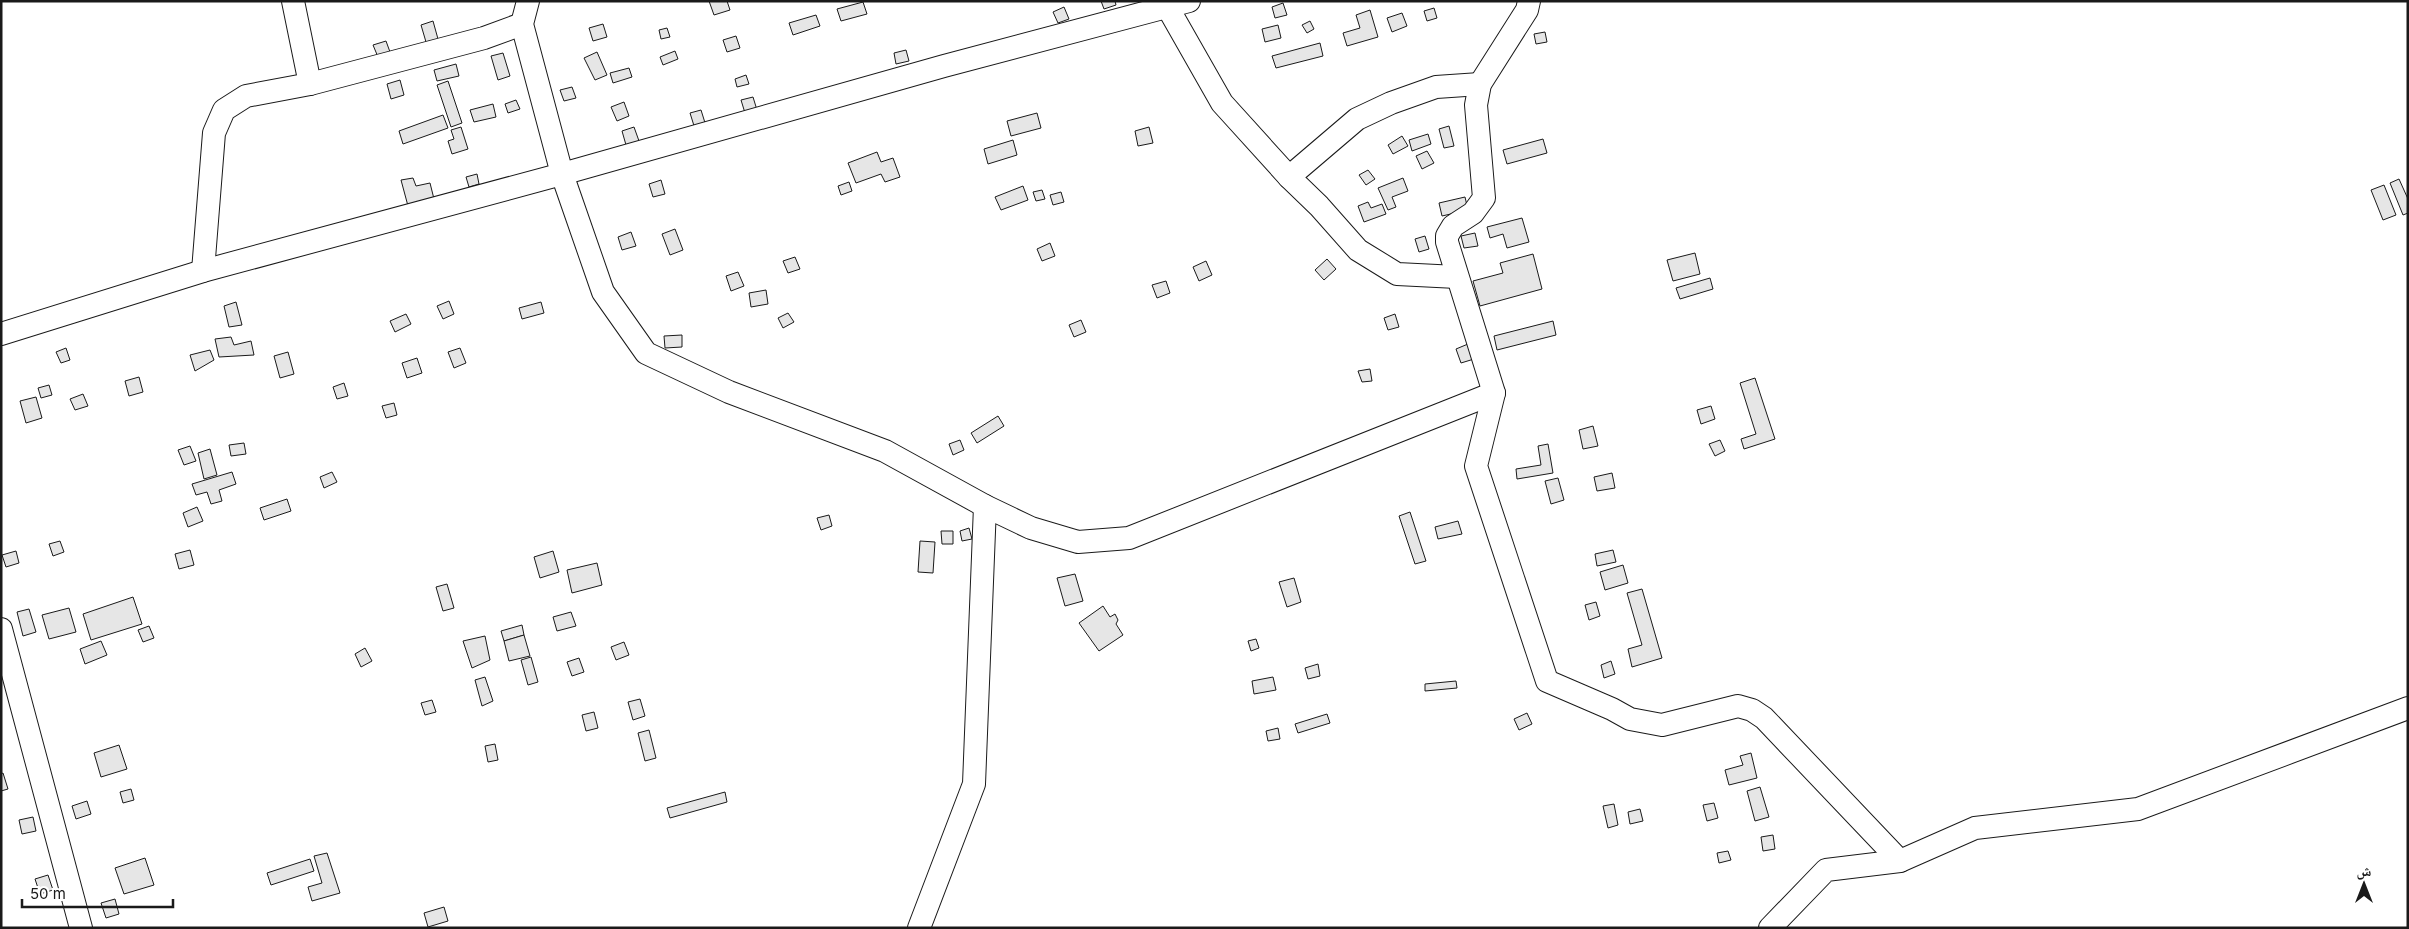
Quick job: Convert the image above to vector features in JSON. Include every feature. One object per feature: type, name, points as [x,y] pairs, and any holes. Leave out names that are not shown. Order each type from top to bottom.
[{"type":"street","points":[[293,1],[310,84]]},
{"type":"street","points":[[528,1],[522,24],[562,174],[603,292],[646,353],[729,392],[885,451],[985,506],[1031,528],[1078,542],[1128,538],[1494,393]]},
{"type":"street","points":[[1,334],[203,271],[562,174],[1165,4],[1189,1]]},
{"type":"street","points":[[1529,1],[1528,10],[1480,84],[1476,105],[1484,198],[1480,206],[1453,226],[1447,236],[1448,250],[1494,393],[1476,466],[1547,681],[1612,708],[1630,719],[1662,725],[1738,706],[1752,710],[1764,718],[1900,861]]},
{"type":"street","points":[[1165,4],[1222,103],[1358,250],[1397,274],[1457,277]]},
{"type":"street","points":[[203,271],[214,133],[224,110],[246,96],[310,84],[484,38],[522,24]]},
{"type":"street","points":[[1289,177],[1357,119],[1392,103],[1436,87],[1480,84]]},
{"type":"street","points":[[919,928],[974,784],[985,506]]},
{"type":"street","points":[[1,629],[81,928]]},
{"type":"street","points":[[1770,928],[1826,870],[1900,861],[1975,828],[2138,808],[2408,708]]},
{"type":"building","points":[[709,1],[727,1],[730,10],[714,15]]},
{"type":"building","points":[[1101,1],[1115,1],[1116,5],[1104,9]]},
{"type":"building","points":[[863,2],[867,14],[841,21],[837,9]]},
{"type":"building","points":[[1283,3],[1287,15],[1275,18],[1272,7]]},
{"type":"building","points":[[1064,7],[1069,19],[1058,23],[1053,12]]},
{"type":"building","points":[[1434,8],[1437,18],[1427,21],[1424,11]]},
{"type":"building","points":[[1370,10],[1378,37],[1347,46],[1343,33],[1360,28],[1356,15]]},
{"type":"building","points":[[1402,13],[1407,26],[1392,32],[1387,18]]},
{"type":"building","points":[[816,15],[820,26],[793,35],[789,23]]},
{"type":"building","points":[[433,21],[438,39],[426,42],[421,25]]},
{"type":"building","points":[[1310,21],[1314,29],[1307,33],[1302,25]]},
{"type":"building","points":[[603,24],[607,37],[593,41],[589,28]]},
{"type":"building","points":[[1278,25],[1281,38],[1265,42],[1262,29]]},
{"type":"building","points":[[667,28],[670,37],[661,39],[659,30]]},
{"type":"building","points":[[1545,32],[1547,42],[1536,44],[1534,34]]},
{"type":"building","points":[[736,36],[740,48],[727,52],[723,40]]},
{"type":"building","points":[[386,41],[390,52],[378,57],[373,45]]},
{"type":"building","points":[[1320,43],[1323,56],[1276,68],[1272,56]]},
{"type":"building","points":[[906,50],[909,61],[896,64],[894,53]]},
{"type":"building","points":[[675,51],[678,59],[663,65],[660,57]]},
{"type":"building","points":[[597,52],[607,75],[595,80],[584,58]]},
{"type":"building","points":[[503,53],[510,76],[498,80],[491,56]]},
{"type":"building","points":[[456,64],[459,76],[437,81],[434,70]]},
{"type":"building","points":[[629,68],[632,77],[613,83],[610,73]]},
{"type":"building","points":[[746,75],[749,84],[737,87],[735,79]]},
{"type":"building","points":[[400,80],[404,95],[391,99],[387,84]]},
{"type":"building","points":[[448,81],[462,123],[451,127],[437,85]]},
{"type":"building","points":[[572,87],[576,98],[564,101],[560,90]]},
{"type":"building","points":[[753,97],[757,110],[745,113],[741,100]]},
{"type":"building","points":[[516,100],[520,109],[508,113],[505,104]]},
{"type":"building","points":[[624,102],[629,116],[617,121],[611,107]]},
{"type":"building","points":[[493,104],[496,117],[474,122],[470,110]]},
{"type":"building","points":[[701,110],[706,126],[695,129],[690,113]]},
{"type":"building","points":[[1037,113],[1041,128],[1011,136],[1007,121]]},
{"type":"building","points":[[443,115],[448,128],[403,144],[399,131]]},
{"type":"building","points":[[1449,126],[1454,146],[1444,148],[1439,129]]},
{"type":"building","points":[[461,127],[468,149],[452,154],[448,141],[454,139],[451,130]]},
{"type":"building","points":[[634,127],[639,141],[626,145],[622,131]]},
{"type":"building","points":[[1149,127],[1153,143],[1138,146],[1135,131]]},
{"type":"building","points":[[1428,134],[1431,144],[1412,151],[1409,140]]},
{"type":"building","points":[[1402,136],[1408,146],[1393,154],[1388,145]]},
{"type":"building","points":[[1543,139],[1547,153],[1507,164],[1503,150]]},
{"type":"building","points":[[1013,140],[1017,155],[988,164],[984,149]]},
{"type":"building","points":[[1427,151],[1434,163],[1422,169],[1416,156]]},
{"type":"building","points":[[877,152],[881,162],[893,158],[900,177],[885,182],[881,174],[856,183],[848,163]]},
{"type":"building","points":[[1368,170],[1375,179],[1366,185],[1359,175]]},
{"type":"building","points":[[477,174],[479,184],[469,187],[466,177]]},
{"type":"building","points":[[413,178],[416,186],[430,183],[434,199],[408,206],[401,180]]},
{"type":"building","points":[[1403,178],[1408,191],[1392,197],[1396,207],[1388,210],[1378,188]]},
{"type":"building","points":[[2399,179],[2408,199],[2408,213],[2403,215],[2390,183]]},
{"type":"building","points":[[661,180],[665,194],[653,197],[649,184]]},
{"type":"building","points":[[849,182],[852,191],[841,195],[838,186]]},
{"type":"building","points":[[2384,185],[2396,215],[2383,220],[2371,190]]},
{"type":"building","points":[[1023,186],[1028,200],[1001,210],[995,197]]},
{"type":"building","points":[[1042,190],[1045,199],[1036,201],[1033,192]]},
{"type":"building","points":[[1061,192],[1064,202],[1053,205],[1050,195]]},
{"type":"building","points":[[1465,197],[1468,210],[1442,216],[1439,203]]},
{"type":"building","points":[[1368,202],[1371,208],[1382,204],[1386,214],[1364,222],[1358,206]]},
{"type":"building","points":[[1522,218],[1529,242],[1507,248],[1503,234],[1490,238],[1487,227]]},
{"type":"building","points":[[675,229],[683,250],[670,255],[662,234]]},
{"type":"building","points":[[631,232],[636,246],[622,250],[618,237]]},
{"type":"building","points":[[1475,233],[1478,246],[1464,248],[1461,236]]},
{"type":"building","points":[[1425,236],[1429,249],[1419,252],[1415,239]]},
{"type":"building","points":[[1050,243],[1055,256],[1042,261],[1037,249]]},
{"type":"building","points":[[1695,253],[1700,274],[1673,281],[1667,260]]},
{"type":"building","points":[[1533,254],[1542,289],[1480,306],[1473,281],[1503,273],[1500,263]]},
{"type":"building","points":[[795,257],[800,269],[788,273],[783,261]]},
{"type":"building","points":[[1327,259],[1336,269],[1324,280],[1315,270]]},
{"type":"building","points":[[1206,261],[1212,275],[1199,281],[1193,267]]},
{"type":"building","points":[[738,272],[744,286],[731,291],[726,276]]},
{"type":"building","points":[[1710,278],[1713,289],[1680,299],[1676,288]]},
{"type":"building","points":[[1166,281],[1170,293],[1157,298],[1152,285]]},
{"type":"building","points":[[766,290],[768,304],[751,307],[749,293]]},
{"type":"building","points":[[449,301],[454,314],[443,319],[437,306]]},
{"type":"building","points":[[236,302],[242,325],[229,327],[224,306]]},
{"type":"building","points":[[541,302],[544,313],[522,319],[519,308]]},
{"type":"building","points":[[788,313],[794,322],[783,328],[778,318]]},
{"type":"building","points":[[406,314],[411,324],[395,332],[390,321]]},
{"type":"building","points":[[1395,314],[1399,327],[1388,330],[1384,318]]},
{"type":"building","points":[[1081,320],[1086,332],[1074,337],[1069,325]]},
{"type":"building","points":[[1553,321],[1556,335],[1497,350],[1494,336]]},
{"type":"building","points":[[682,335],[682,347],[665,348],[664,336]]},
{"type":"building","points":[[231,337],[234,345],[251,341],[254,355],[219,357],[215,339]]},
{"type":"building","points":[[1468,344],[1474,359],[1461,363],[1456,349]]},
{"type":"building","points":[[66,348],[70,360],[61,363],[56,352]]},
{"type":"building","points":[[460,348],[466,363],[454,368],[448,352]]},
{"type":"building","points":[[210,350],[214,360],[195,371],[190,355]]},
{"type":"building","points":[[288,352],[294,374],[280,378],[274,356]]},
{"type":"building","points":[[417,358],[422,373],[407,378],[402,363]]},
{"type":"building","points":[[1370,369],[1372,381],[1362,382],[1358,371]]},
{"type":"building","points":[[139,377],[143,392],[129,396],[125,381]]},
{"type":"building","points":[[1755,378],[1775,439],[1744,449],[1741,439],[1756,434],[1740,383]]},
{"type":"building","points":[[344,383],[348,396],[337,399],[333,387]]},
{"type":"building","points":[[49,385],[52,395],[41,398],[38,388]]},
{"type":"building","points":[[83,394],[88,406],[75,410],[70,399]]},
{"type":"building","points":[[36,397],[42,418],[26,423],[20,401]]},
{"type":"building","points":[[394,403],[397,415],[386,418],[382,406]]},
{"type":"building","points":[[1711,406],[1715,419],[1701,424],[1697,410]]},
{"type":"building","points":[[998,416],[1004,426],[977,443],[971,433]]},
{"type":"building","points":[[1593,426],[1598,446],[1583,449],[1579,430]]},
{"type":"building","points":[[960,440],[964,450],[953,455],[949,444]]},
{"type":"building","points":[[1720,440],[1725,451],[1715,456],[1709,444]]},
{"type":"building","points":[[244,443],[246,454],[231,456],[229,445]]},
{"type":"building","points":[[1548,444],[1553,473],[1517,479],[1516,469],[1541,465],[1538,446]]},
{"type":"building","points":[[190,446],[196,461],[184,465],[178,450]]},
{"type":"building","points":[[210,449],[217,475],[204,479],[198,453]]},
{"type":"building","points":[[232,472],[236,484],[219,490],[222,501],[211,504],[207,492],[196,495],[192,484]]},
{"type":"building","points":[[332,472],[337,482],[324,488],[320,477]]},
{"type":"building","points":[[1612,473],[1615,488],[1597,491],[1594,477]]},
{"type":"building","points":[[1558,478],[1564,500],[1551,504],[1545,481]]},
{"type":"building","points":[[287,499],[291,511],[264,520],[260,508]]},
{"type":"building","points":[[197,507],[203,521],[188,527],[183,513]]},
{"type":"building","points":[[1410,512],[1426,561],[1415,564],[1399,516]]},
{"type":"building","points":[[829,515],[832,526],[821,530],[817,518]]},
{"type":"building","points":[[1458,521],[1462,534],[1438,539],[1435,527]]},
{"type":"building","points":[[969,528],[972,539],[962,541],[960,531]]},
{"type":"building","points":[[941,531],[953,531],[953,544],[942,544]]},
{"type":"building","points":[[60,541],[64,552],[53,556],[49,544]]},
{"type":"building","points":[[920,541],[935,542],[933,573],[918,572]]},
{"type":"building","points":[[190,550],[194,565],[179,569],[175,554]]},
{"type":"building","points":[[1613,550],[1616,562],[1597,566],[1595,554]]},
{"type":"building","points":[[16,551],[19,563],[6,567],[2,555]]},
{"type":"building","points":[[553,551],[559,572],[540,578],[534,557]]},
{"type":"building","points":[[597,563],[602,585],[572,593],[567,570]]},
{"type":"building","points":[[1623,565],[1628,583],[1605,590],[1600,572]]},
{"type":"building","points":[[1075,574],[1083,601],[1065,606],[1057,578]]},
{"type":"building","points":[[1294,578],[1301,602],[1287,607],[1279,582]]},
{"type":"building","points":[[447,584],[454,608],[443,611],[436,587]]},
{"type":"building","points":[[1642,589],[1662,658],[1632,667],[1628,649],[1642,645],[1627,593]]},
{"type":"building","points":[[133,597],[142,624],[91,640],[83,614]]},
{"type":"building","points":[[1596,602],[1600,616],[1589,620],[1585,605]]},
{"type":"building","points":[[1103,606],[1110,617],[1115,614],[1118,620],[1116,624],[1123,635],[1099,651],[1079,623]]},
{"type":"building","points":[[69,608],[76,632],[49,639],[42,615]]},
{"type":"building","points":[[29,609],[36,632],[23,636],[17,612]]},
{"type":"building","points":[[571,612],[576,626],[557,631],[553,617]]},
{"type":"building","points":[[522,625],[524,635],[504,641],[501,631]]},
{"type":"building","points":[[149,626],[154,638],[143,642],[138,630]]},
{"type":"building","points":[[524,635],[530,656],[509,661],[504,641]]},
{"type":"building","points":[[485,636],[490,660],[472,668],[463,641]]},
{"type":"building","points":[[1256,639],[1259,648],[1251,651],[1248,641]]},
{"type":"building","points":[[101,641],[107,655],[85,664],[80,649]]},
{"type":"building","points":[[624,642],[629,655],[616,660],[611,647]]},
{"type":"building","points":[[365,648],[372,661],[361,667],[355,654]]},
{"type":"building","points":[[531,657],[538,682],[528,685],[521,660]]},
{"type":"building","points":[[579,658],[584,672],[572,676],[567,662]]},
{"type":"building","points":[[1611,661],[1615,674],[1604,678],[1601,665]]},
{"type":"building","points":[[1318,664],[1320,676],[1308,679],[1305,668]]},
{"type":"building","points":[[485,677],[493,701],[482,706],[475,680]]},
{"type":"building","points":[[1273,677],[1276,690],[1254,694],[1252,681]]},
{"type":"building","points":[[1456,681],[1457,688],[1425,691],[1425,684]]},
{"type":"building","points":[[640,699],[645,716],[633,720],[628,702]]},
{"type":"building","points":[[432,700],[436,712],[425,715],[421,703]]},
{"type":"building","points":[[594,712],[598,728],[586,731],[582,715]]},
{"type":"building","points":[[1527,713],[1532,724],[1519,730],[1514,719]]},
{"type":"building","points":[[1327,714],[1330,723],[1298,733],[1295,724]]},
{"type":"building","points":[[1278,728],[1280,739],[1268,741],[1266,731]]},
{"type":"building","points":[[649,730],[656,758],[645,761],[638,733]]},
{"type":"building","points":[[495,744],[498,760],[488,762],[485,746]]},
{"type":"building","points":[[119,745],[127,769],[101,777],[94,753]]},
{"type":"building","points":[[1751,753],[1757,778],[1729,785],[1725,770],[1743,765],[1740,756]]},
{"type":"building","points":[[3,773],[8,789],[1,791],[1,774]]},
{"type":"building","points":[[1760,787],[1769,817],[1755,821],[1747,791]]},
{"type":"building","points":[[131,789],[134,800],[123,803],[120,792]]},
{"type":"building","points":[[725,792],[727,802],[670,818],[667,808]]},
{"type":"building","points":[[87,801],[91,814],[76,819],[72,806]]},
{"type":"building","points":[[1714,803],[1718,818],[1707,821],[1703,805]]},
{"type":"building","points":[[1614,804],[1618,825],[1608,828],[1603,806]]},
{"type":"building","points":[[1640,809],[1643,821],[1630,824],[1628,812]]},
{"type":"building","points":[[33,817],[36,831],[22,834],[19,820]]},
{"type":"building","points":[[1773,835],[1775,849],[1763,851],[1761,837]]},
{"type":"building","points":[[1728,851],[1731,860],[1719,863],[1717,853]]},
{"type":"building","points":[[327,853],[340,893],[312,901],[308,887],[322,883],[314,856]]},
{"type":"building","points":[[145,858],[154,885],[124,894],[115,868]]},
{"type":"building","points":[[310,859],[314,871],[271,885],[267,873]]},
{"type":"building","points":[[48,875],[53,890],[40,894],[35,879]]},
{"type":"building","points":[[115,899],[119,914],[106,918],[101,903]]},
{"type":"building","points":[[444,907],[448,921],[428,927],[424,913]]}]
